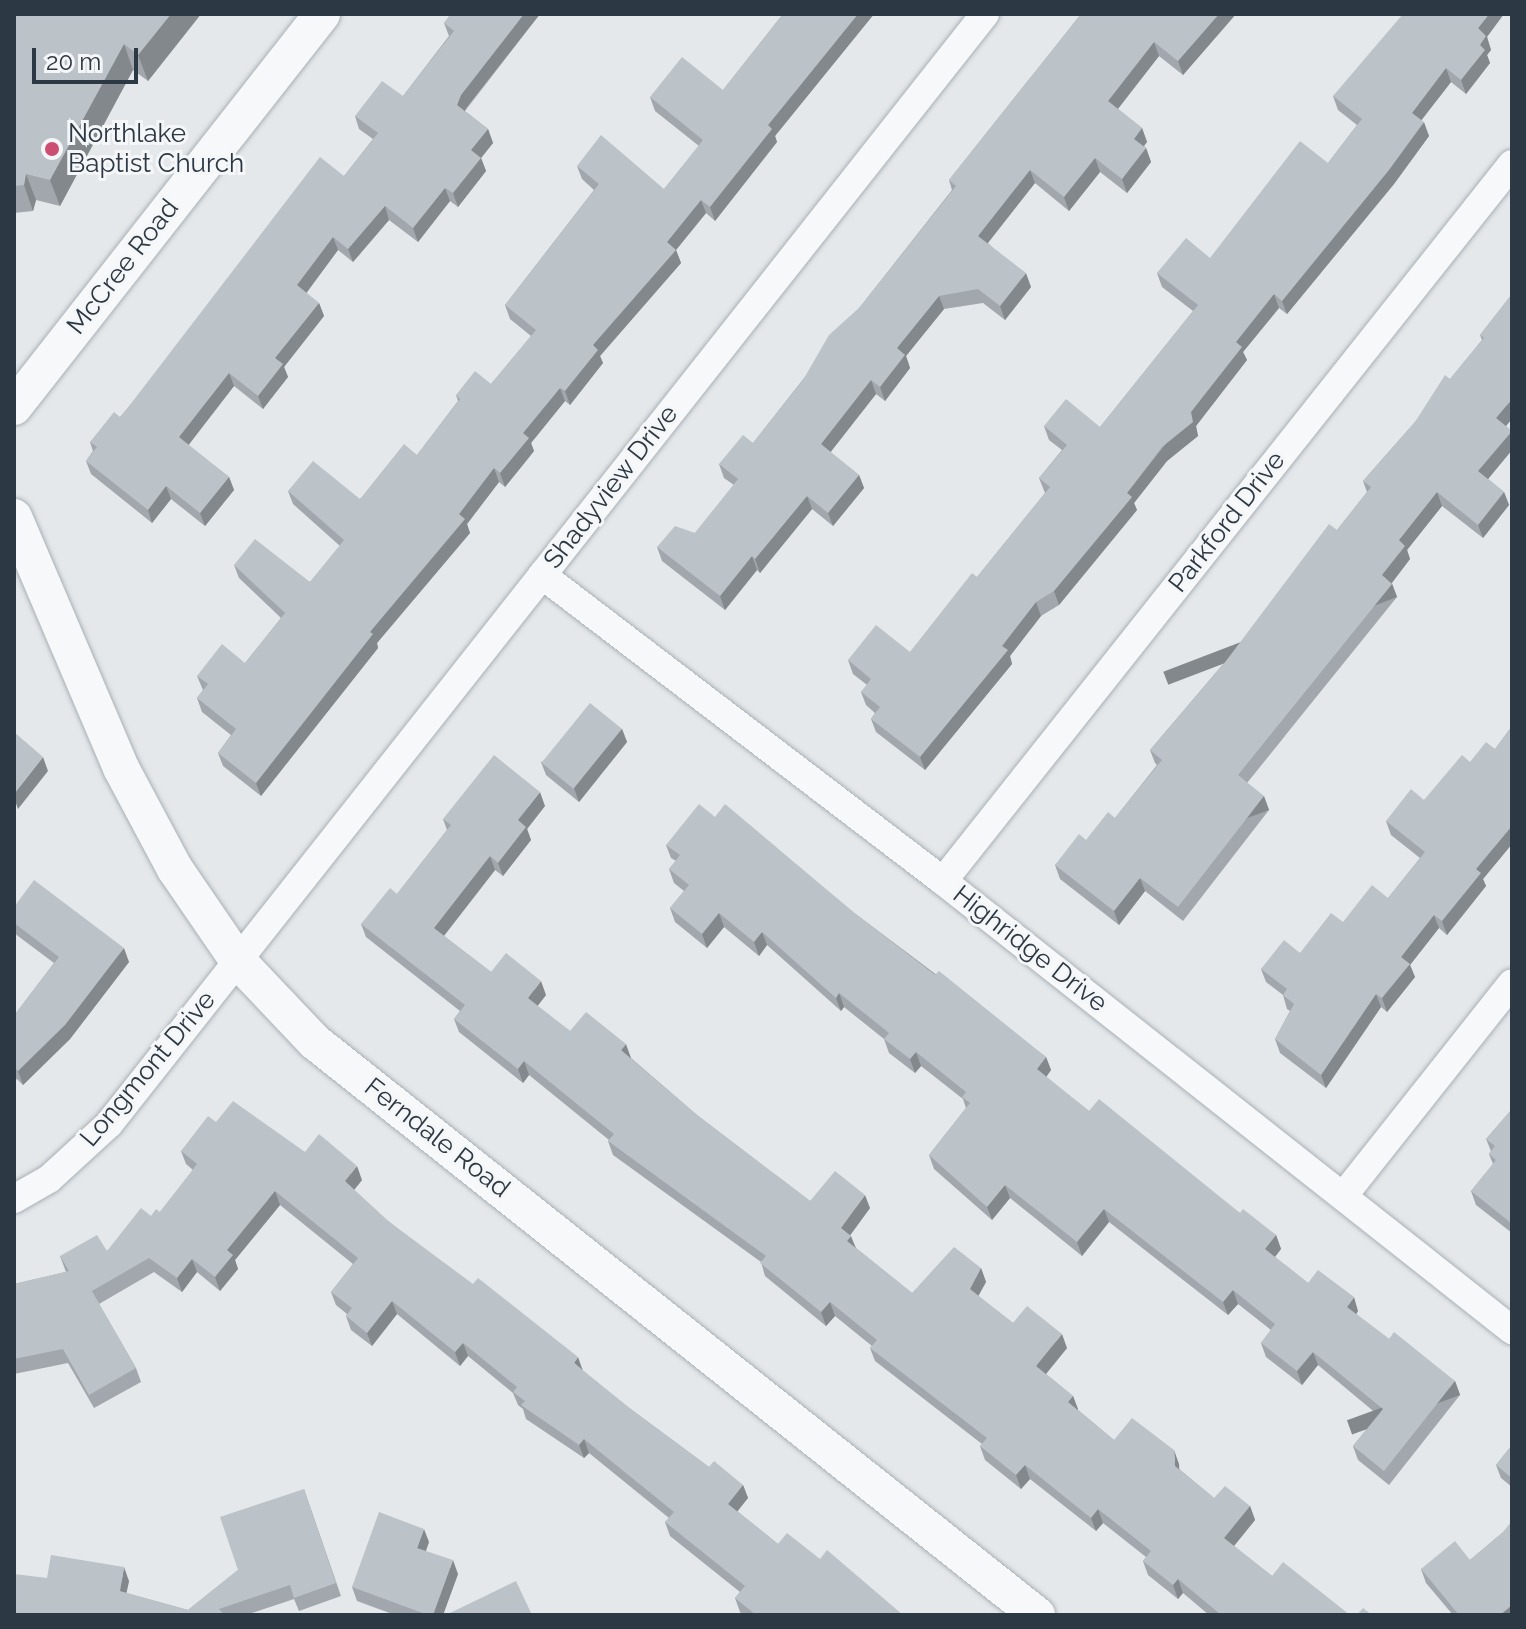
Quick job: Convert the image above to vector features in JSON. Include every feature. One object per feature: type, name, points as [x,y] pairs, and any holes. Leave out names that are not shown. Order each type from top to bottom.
[{"type":"street","name":"McCree Road","points":[[14,407],[322,14]]},
{"type":"street","name":"Shadyview Drive","points":[[238,961],[985,14]]},
{"type":"street","name":"Parkford Drive","points":[[943,881],[1512,164]]},
{"type":"street","name":"Ferndale Road","points":[[14,517],[121,768],[175,869],[238,961],[315,1042],[1037,1615]]},
{"type":"street","name":"Highridge Drive","points":[[542,575],[943,881],[1512,1330]]},
{"type":"street","name":"Longmont Drive","points":[[14,1199],[49,1179],[109,1124],[238,961]]},
{"type":"street","points":[[1344,1195],[1512,983]]},
{"type":"building","name":"Northlake Baptist Church","points":[[14,14],[171,14],[138,55],[124,44],[50,180],[26,174],[24,185],[14,186]]},
{"type":"building","points":[[451,14],[524,14],[461,95],[457,105],[488,129],[471,150],[481,158],[453,193],[445,188],[413,228],[385,206],[348,249],[333,237],[297,285],[319,303],[275,358],[283,364],[258,396],[229,373],[179,437],[229,477],[200,513],[166,486],[148,510],[86,461],[97,447],[90,442],[114,412],[120,417],[133,401],[320,157],[344,176],[378,133],[355,116],[382,81],[403,96],[454,31],[444,23]]},
{"type":"building","points":[[783,14],[858,14],[768,125],[772,129],[710,207],[701,200],[667,242],[676,250],[593,345],[598,350],[565,391],[560,388],[523,433],[529,438],[500,473],[494,468],[459,514],[465,519],[370,632],[373,634],[256,783],[218,753],[236,729],[197,698],[208,684],[197,676],[222,644],[245,663],[285,613],[234,565],[255,539],[310,582],[344,540],[288,491],[313,461],[360,499],[404,444],[417,455],[460,399],[456,395],[475,371],[491,384],[536,330],[505,305],[599,184],[577,166],[601,135],[664,189],[703,140],[650,97],[682,57],[723,90]]},
{"type":"building","points":[[1081,14],[1219,14],[1178,61],[1154,42],[1108,101],[1142,128],[1134,139],[1146,148],[1122,179],[1095,158],[1064,197],[1030,170],[978,236],[1026,273],[1000,306],[978,289],[939,296],[897,348],[905,355],[880,387],[871,380],[821,444],[859,475],[828,513],[807,496],[720,596],[657,547],[675,526],[695,533],[738,479],[719,464],[743,435],[753,443],[803,380],[829,335],[860,307],[956,186],[949,180]]},
{"type":"building","points":[[1403,14],[1489,14],[1478,28],[1486,36],[1480,45],[1485,50],[1461,80],[1446,68],[1412,113],[1424,122],[1389,170],[1282,301],[1274,294],[1236,342],[1242,347],[1191,412],[1193,422],[1162,447],[1127,493],[1132,497],[1054,591],[1036,602],[1002,646],[1008,650],[920,757],[871,719],[880,707],[861,692],[871,679],[848,660],[876,625],[910,652],[972,573],[977,577],[1050,487],[1039,478],[1067,445],[1044,426],[1066,399],[1100,427],[1198,305],[1157,273],[1186,238],[1210,258],[1300,141],[1328,163],[1362,119],[1333,96]]},
{"type":"building","points":[[1512,294],[1512,399],[1496,418],[1512,431],[1478,471],[1504,492],[1478,525],[1437,492],[1399,540],[1405,546],[1382,575],[1392,584],[1238,775],[1264,796],[1178,907],[1140,878],[1114,911],[1055,865],[1079,834],[1086,840],[1108,812],[1115,818],[1162,760],[1150,750],[1226,661],[1329,524],[1337,530],[1371,487],[1363,481],[1415,422],[1445,375],[1450,379],[1484,338],[1480,335]]},
{"type":"building","points":[[590,703],[622,729],[573,789],[542,763]]},
{"type":"building","points":[[1512,726],[1512,826],[1476,869],[1481,873],[1442,921],[1434,915],[1401,957],[1410,964],[1382,998],[1376,994],[1321,1075],[1275,1039],[1294,1004],[1283,995],[1287,989],[1261,969],[1284,940],[1300,953],[1331,913],[1343,922],[1372,885],[1388,898],[1425,852],[1386,821],[1411,789],[1424,800],[1462,755],[1470,762],[1486,742],[1495,749]]},
{"type":"building","points":[[14,732],[43,757],[14,794]]},
{"type":"building","points":[[494,755],[540,792],[518,820],[526,827],[498,863],[490,856],[434,928],[491,972],[506,953],[541,981],[528,998],[570,1031],[586,1012],[626,1044],[621,1050],[697,1115],[810,1201],[835,1171],[865,1195],[841,1228],[851,1236],[847,1241],[912,1293],[954,1247],[981,1268],[970,1289],[1013,1323],[1027,1306],[1062,1334],[1036,1366],[1073,1396],[1068,1402],[1114,1440],[1132,1418],[1174,1450],[1175,1466],[1214,1498],[1225,1486],[1250,1506],[1224,1538],[1272,1576],[1283,1562],[1350,1615],[1219,1615],[1178,1579],[1173,1585],[1143,1561],[1151,1551],[1098,1509],[1091,1518],[1025,1465],[1016,1475],[980,1446],[987,1438],[870,1348],[877,1340],[830,1302],[821,1312],[760,1263],[766,1256],[608,1141],[614,1134],[524,1061],[518,1069],[454,1019],[465,1005],[361,924],[390,888],[397,894],[451,825],[443,819]]},
{"type":"building","points":[[699,804],[715,817],[725,804],[857,915],[935,975],[939,971],[1046,1057],[1037,1069],[1089,1111],[1099,1099],[1240,1213],[1243,1209],[1276,1235],[1265,1249],[1308,1283],[1318,1270],[1354,1297],[1347,1307],[1389,1339],[1394,1332],[1455,1381],[1384,1471],[1353,1446],[1383,1409],[1313,1352],[1297,1371],[1261,1343],[1275,1324],[1233,1290],[1223,1302],[1104,1209],[1077,1242],[1005,1185],[987,1207],[929,1155],[970,1103],[962,1097],[966,1092],[916,1052],[910,1059],[884,1039],[889,1033],[839,993],[836,998],[762,932],[754,942],[719,913],[702,934],[670,908],[689,885],[669,869],[680,855],[666,845]]},
{"type":"building","points":[[34,880],[124,948],[65,1025],[18,1071],[14,1067],[14,1011],[16,1013],[59,957],[14,923],[14,907]]},
{"type":"building","points":[[233,1101],[305,1152],[319,1134],[357,1166],[345,1181],[388,1221],[473,1284],[478,1278],[578,1357],[574,1363],[628,1407],[709,1467],[714,1461],[743,1485],[728,1504],[778,1544],[787,1533],[820,1559],[827,1550],[903,1615],[756,1615],[735,1598],[745,1586],[665,1522],[674,1512],[584,1439],[579,1445],[521,1405],[525,1401],[513,1392],[517,1387],[463,1343],[455,1352],[392,1301],[367,1333],[346,1316],[352,1308],[331,1292],[358,1258],[275,1191],[227,1250],[233,1255],[215,1277],[192,1259],[177,1278],[149,1258],[92,1291],[136,1368],[89,1395],[63,1349],[14,1359],[14,1284],[69,1271],[60,1256],[97,1235],[107,1251],[141,1208],[151,1216],[156,1209],[160,1212],[197,1164],[181,1151],[208,1116],[216,1122]]},
{"type":"building","points":[[1512,1109],[1511,1223],[1471,1191],[1496,1160],[1489,1154],[1495,1146],[1486,1139]]},
{"type":"building","points":[[1512,1445],[1512,1478],[1496,1465]]},
{"type":"building","points":[[304,1489],[336,1583],[294,1598],[290,1585],[219,1609],[224,1615],[14,1615],[14,1574],[47,1578],[51,1555],[124,1567],[120,1591],[188,1610],[238,1570],[220,1517]]},
{"type":"building","points":[[379,1512],[424,1529],[417,1548],[453,1560],[433,1615],[352,1587]]},
{"type":"building","points":[[1512,1521],[1512,1605],[1500,1615],[1459,1615],[1421,1569],[1455,1541],[1470,1560]]},
{"type":"building","points":[[516,1581],[532,1615],[446,1615]]},
{"type":"building","points":[[1363,1608],[1372,1615],[1357,1615]]},
{"type":"place","name":"Northlake Baptist Church","points":[[52,149]]}]
